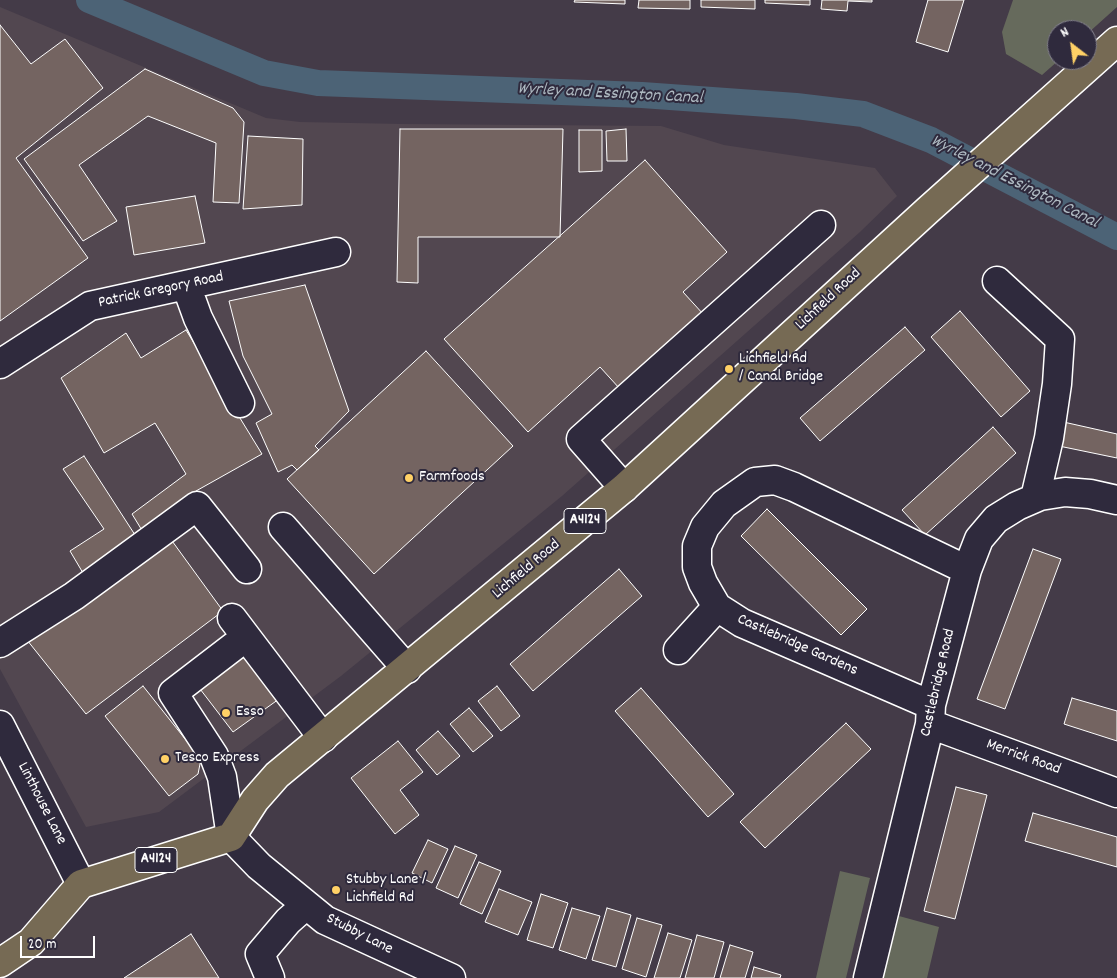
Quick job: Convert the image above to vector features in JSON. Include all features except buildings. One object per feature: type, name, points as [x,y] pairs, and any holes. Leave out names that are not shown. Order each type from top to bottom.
[{"type":"main road","name":"Lichfield Road","points":[[232,837],[254,800],[277,775],[624,488],[938,201],[1117,41]]},
{"type":"main road","name":"A4124","points":[[81,884],[232,837]]},
{"type":"main road","points":[[0,963],[30,942],[81,884]]},
{"type":"street","points":[[624,488],[581,439],[821,225]]},
{"type":"street","name":"Patrick Gregory Road","points":[[0,364],[90,306],[336,252]]},
{"type":"street","points":[[997,281],[1060,339],[1057,384],[1049,438],[1035,498]]},
{"type":"street","points":[[186,285],[198,318],[240,403]]},
{"type":"street","name":"Castlebridge Gardens","points":[[931,715],[742,623],[717,607],[703,583],[697,567],[697,546],[705,527],[724,504],[755,482],[775,480],[794,487],[967,570]]},
{"type":"street","name":"Castlebridge Road","points":[[868,978],[967,570],[979,539],[996,519],[1035,498],[1065,492],[1090,494],[1117,500]]},
{"type":"street","points":[[0,643],[74,596],[197,506],[247,569]]},
{"type":"street","points":[[283,527],[407,669]]},
{"type":"street","points":[[678,650],[717,607]]},
{"type":"street","points":[[232,837],[222,777],[214,756],[173,693],[239,628],[323,738]]},
{"type":"street","name":"Merrick Road","points":[[931,715],[1117,793]]},
{"type":"street","name":"Linthouse Lane","points":[[0,724],[81,884]]},
{"type":"street","name":"Stubby Lane","points":[[232,837],[259,866],[325,920],[451,978]]},
{"type":"street","points":[[270,978],[260,954],[288,921],[306,905]]},
{"type":"shaded area","points":[[0,7],[266,118],[300,122],[661,126],[724,145],[875,168],[897,196],[860,232],[562,496],[341,676],[159,812],[86,827],[0,669]]},
{"type":"green space","points":[[1013,0],[1117,0],[1117,7],[1097,25],[1097,20],[1047,20],[1048,70],[1042,75],[1006,54],[1002,32]]},
{"type":"green space","points":[[840,871],[870,878],[846,978],[816,978]]},
{"type":"green space","points":[[899,916],[939,927],[927,978],[883,978]]},
{"type":"waterway","name":"Wyrley and Essington Canal","points":[[89,0],[264,73],[318,83],[642,95],[796,106],[863,114],[931,140],[1117,237]]},
{"type":"place","name":"Lichfield Rd / Canal Bridge","points":[[729,369]]},
{"type":"place","name":"Farmfoods","points":[[409,478]]},
{"type":"place","name":"Esso","points":[[226,713]]},
{"type":"place","name":"Tesco Express","points":[[165,759]]},
{"type":"place","name":"Stubby Lane / Lichfield Rd","points":[[336,890]]}]
